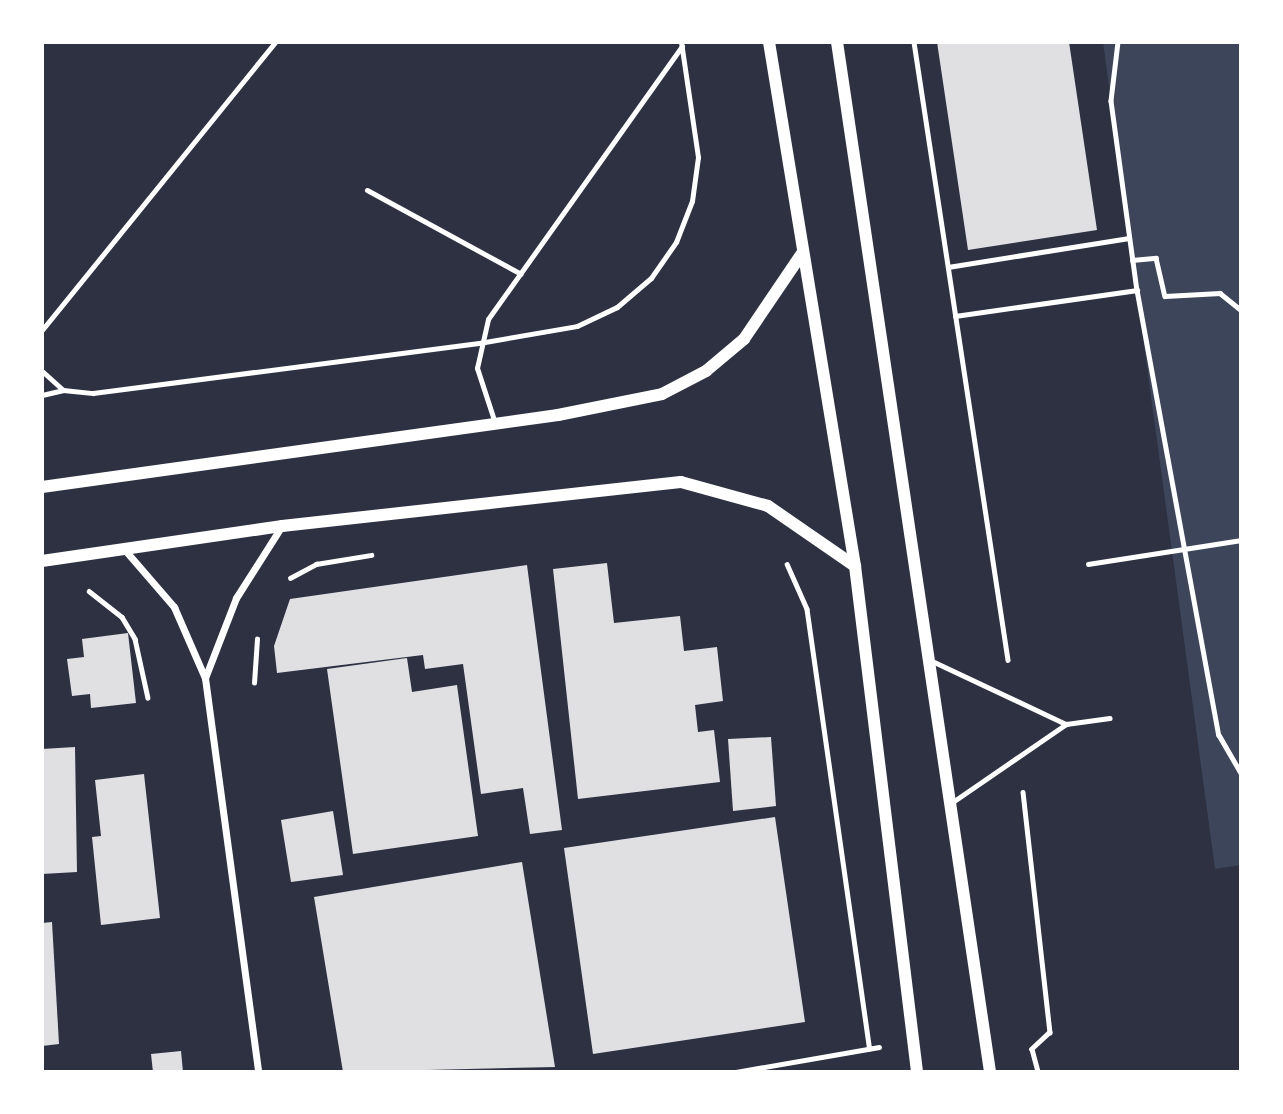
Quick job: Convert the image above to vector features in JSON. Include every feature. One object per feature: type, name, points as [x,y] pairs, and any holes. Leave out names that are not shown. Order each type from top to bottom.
[{"type":"street","points":[[768,42],[855,566],[911,1041],[917,1072]]},
{"type":"street","points":[[837,42],[934,662],[990,1072]]},
{"type":"street","points":[[42,487],[613,406],[662,394],[706,371],[744,338],[803,253]]},
{"type":"street","points":[[42,561],[282,526],[681,482],[768,506],[855,566]]},
{"type":"street","points":[[205,678],[236,598],[282,526]]},
{"type":"street","points":[[124,549],[174,607],[205,678],[258,1072]]},
{"type":"lane","points":[[42,330],[275,42]]},
{"type":"lane","points":[[495,423],[477,368],[479,344],[488,319],[681,44]]},
{"type":"lane","points":[[42,395],[63,390],[147,387],[479,344],[577,326],[617,307],[651,278],[676,242],[692,201],[698,157],[681,44]]},
{"type":"lane","points":[[367,190],[520,274]]},
{"type":"lane","points":[[42,371],[63,390]]},
{"type":"lane","points":[[934,662],[1014,703],[1066,724]]},
{"type":"lane","points":[[954,801],[1066,724],[1110,718]]},
{"type":"path","points":[[914,42],[1014,703]]},
{"type":"path","points":[[1118,42],[1111,101],[1137,290],[1219,735],[1241,773]]},
{"type":"path","points":[[948,267],[1129,239]]},
{"type":"path","points":[[1132,260],[1156,258],[1165,296],[1220,293],[1241,310]]},
{"type":"path","points":[[955,316],[1137,290]]},
{"type":"path","points":[[1088,564],[1241,540]]},
{"type":"path","points":[[279,586],[316,564],[377,553]]},
{"type":"path","points":[[781,554],[807,609],[870,1049]]},
{"type":"path","points":[[80,587],[122,617],[135,639],[148,698]]},
{"type":"path","points":[[254,683],[258,624]]},
{"type":"path","points":[[1019,754],[1050,1032],[1032,1049],[1038,1072]]},
{"type":"path","points":[[736,1072],[911,1041]]},
{"type":"shaded area","points":[[1103,42],[1241,42],[1241,865],[1215,869]]},
{"type":"building","points":[[937,42],[1069,42],[1097,230],[968,250]]},
{"type":"building","points":[[607,563],[614,623],[680,616],[684,651],[717,647],[723,701],[695,705],[698,732],[714,730],[720,782],[578,799],[553,569]]},
{"type":"building","points":[[527,565],[562,830],[530,834],[523,788],[481,794],[463,664],[425,669],[423,655],[277,673],[274,646],[290,599]]},
{"type":"building","points":[[128,633],[136,703],[91,708],[90,694],[72,696],[67,659],[84,657],[82,639]]},
{"type":"building","points":[[407,658],[412,692],[457,685],[478,836],[353,854],[327,669]]},
{"type":"building","points":[[771,737],[776,806],[733,811],[728,739]]},
{"type":"building","points":[[75,747],[77,872],[42,874],[42,749]]},
{"type":"building","points":[[144,774],[160,918],[101,925],[92,837],[101,836],[95,780]]},
{"type":"building","points":[[333,811],[343,875],[291,882],[281,820]]},
{"type":"building","points":[[775,817],[805,1022],[593,1054],[564,848]]},
{"type":"building","points":[[522,862],[555,1067],[343,1072],[314,897]]},
{"type":"building","points":[[52,922],[59,1044],[42,1046],[42,923]]},
{"type":"building","points":[[181,1051],[183,1072],[153,1072],[151,1054]]}]
